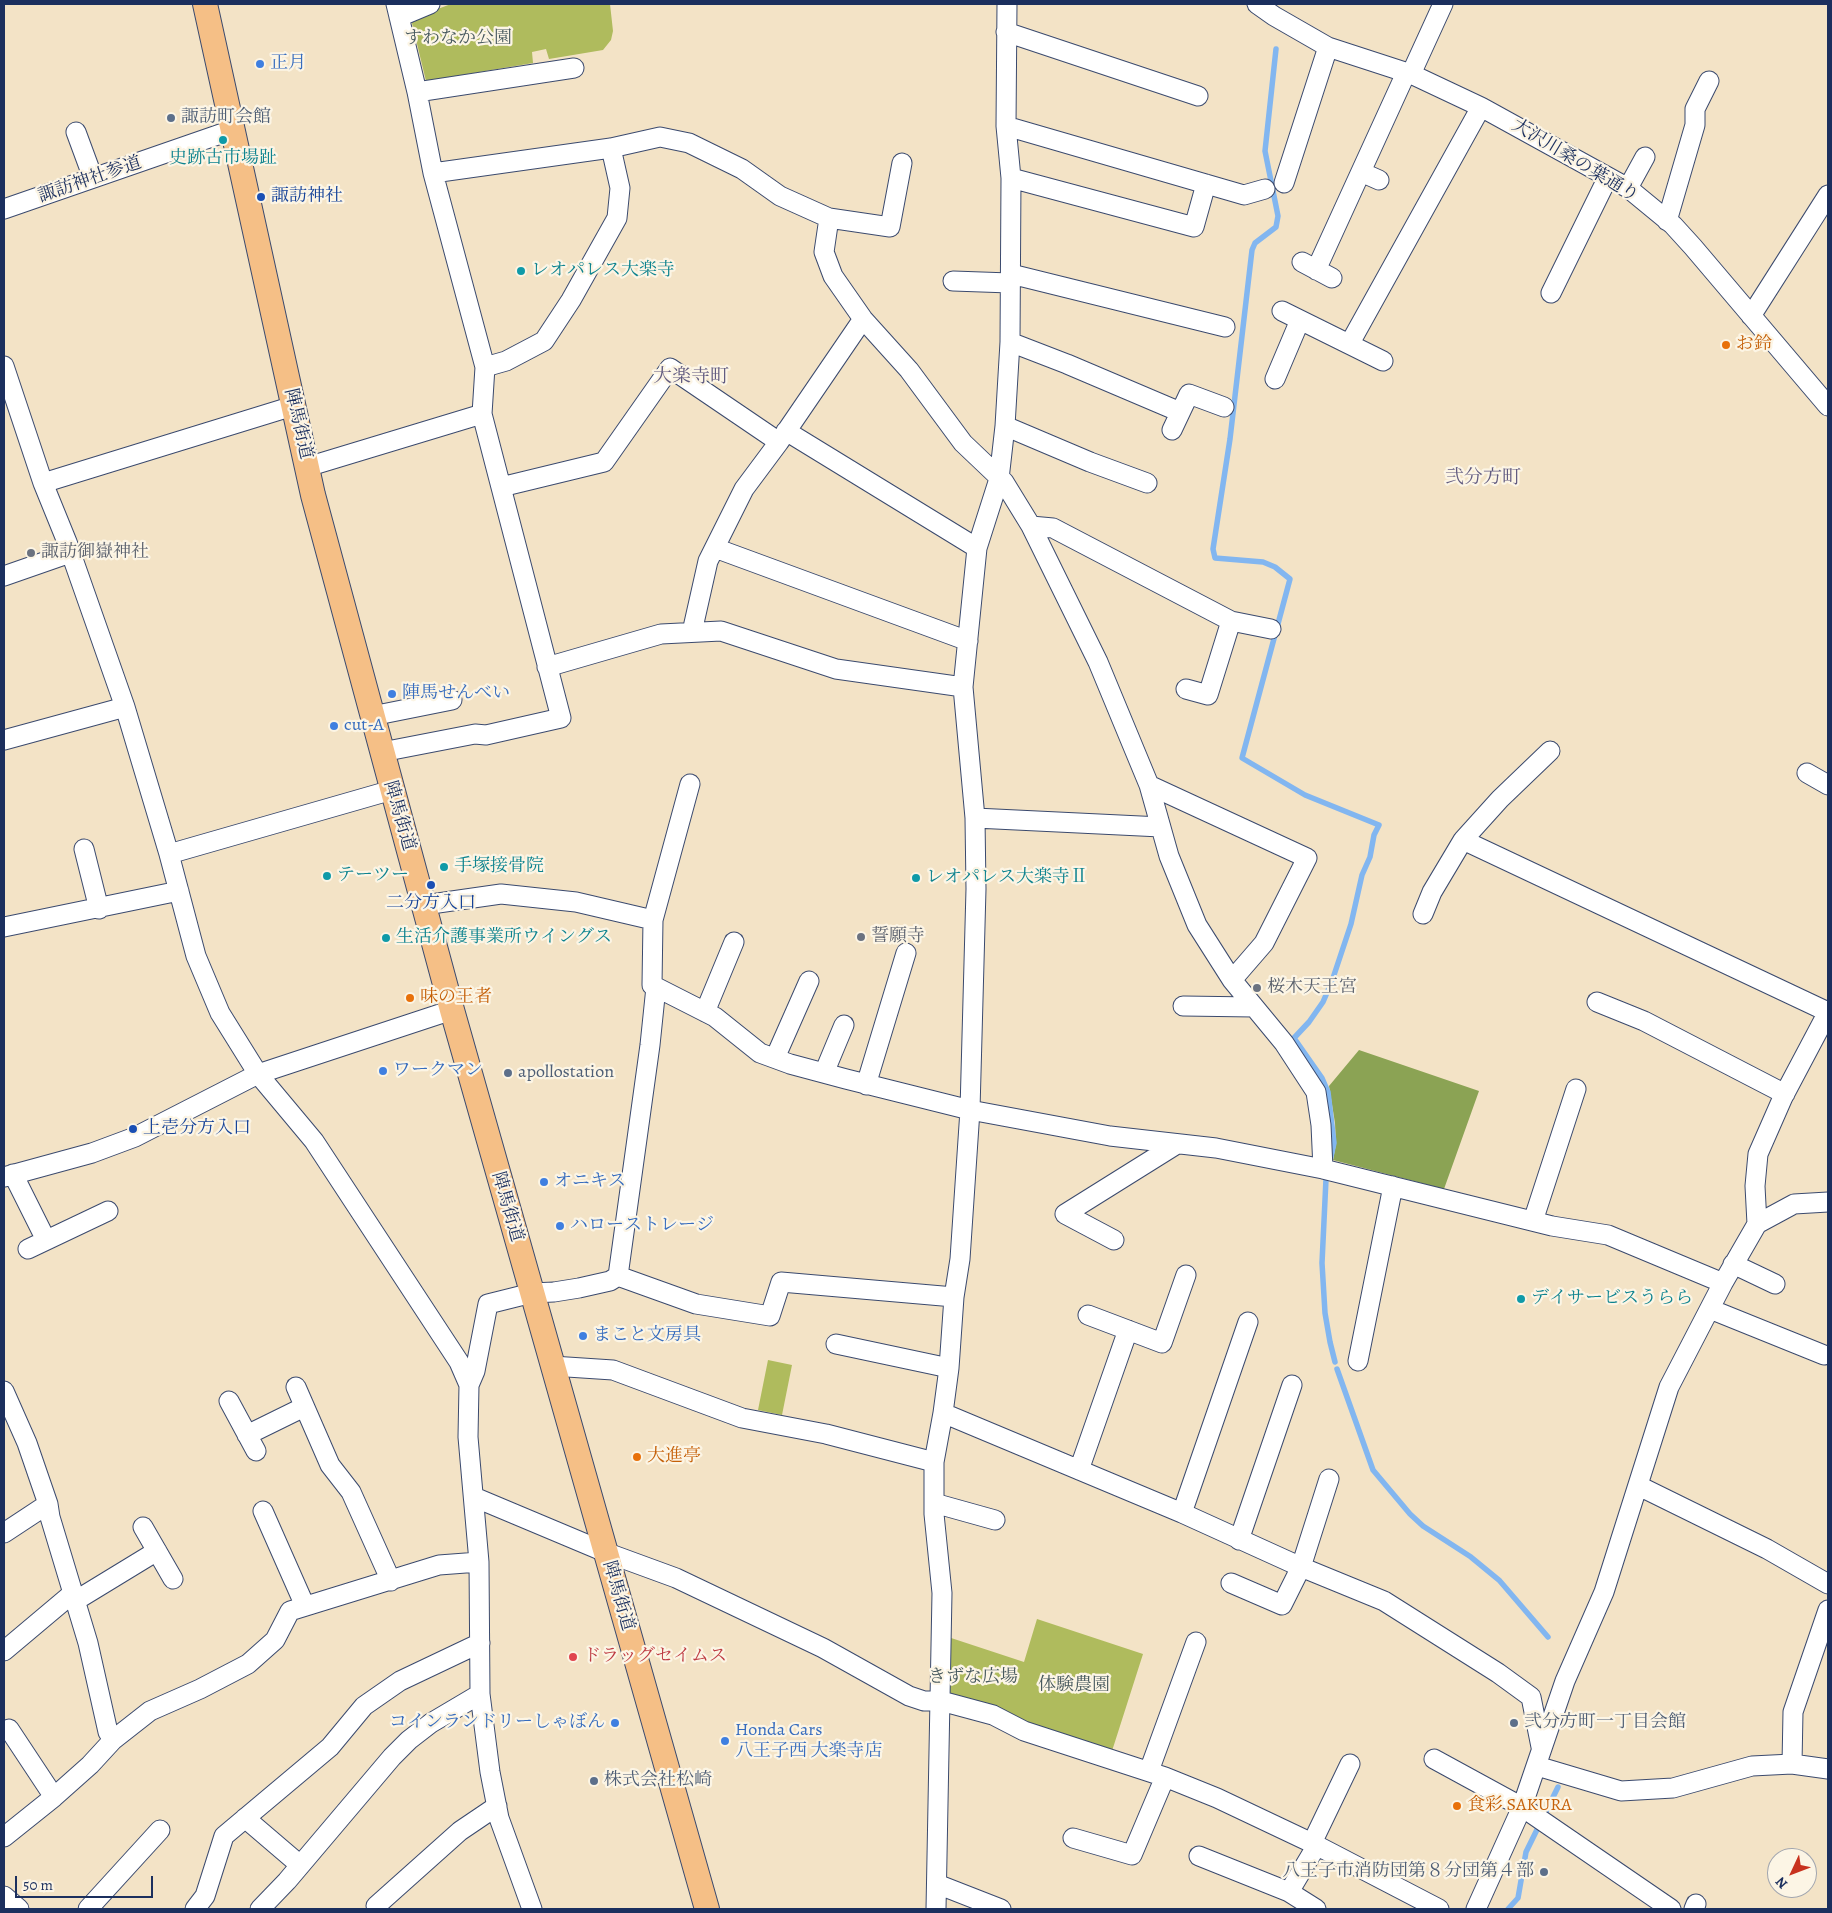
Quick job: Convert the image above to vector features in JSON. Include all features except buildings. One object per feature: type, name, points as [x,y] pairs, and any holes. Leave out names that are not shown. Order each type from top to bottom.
[{"type":"main road","name":"陣馬街道","points":[[206,4],[307,467],[372,716],[452,1010],[707,1909]]},
{"type":"street","points":[[382,752],[476,734],[486,735],[561,718],[482,414],[485,367],[433,173],[398,10],[430,4]]},
{"type":"street","points":[[936,1909],[942,1593],[934,1503],[934,1462],[949,1368],[954,1297],[960,1259],[970,1110],[976,890],[975,818],[963,687],[977,548],[999,478],[1006,426],[1011,278],[1011,178],[1006,126],[1007,4]]},
{"type":"street","name":"大沢川桑の葉通り","points":[[1257,4],[1328,47],[1409,74],[1481,107],[1628,188],[1668,221],[1693,248],[1828,406]]},
{"type":"street","points":[[1317,270],[1443,4]]},
{"type":"street","points":[[1006,32],[1198,96]]},
{"type":"street","points":[[1284,183],[1328,47]]},
{"type":"street","points":[[417,92],[574,68]]},
{"type":"street","points":[[1668,221],[1695,125],[1695,109],[1709,82]]},
{"type":"street","points":[[1350,343],[1481,107]]},
{"type":"street","points":[[1006,126],[1244,195],[1265,189]]},
{"type":"street","name":"諏訪神社参道","points":[[4,210],[232,130]]},
{"type":"street","points":[[76,132],[93,178]]},
{"type":"street","points":[[433,173],[611,148],[660,137],[689,143],[742,169],[780,196],[829,218],[890,227],[902,164]]},
{"type":"street","points":[[485,367],[506,361],[544,340],[570,300],[617,218],[620,188],[611,148]]},
{"type":"street","points":[[1628,188],[1645,157]]},
{"type":"street","points":[[1362,172],[1379,180]]},
{"type":"street","points":[[1551,293],[1608,177]]},
{"type":"street","points":[[1011,178],[1194,227],[1206,184]]},
{"type":"street","points":[[1751,316],[1828,195]]},
{"type":"street","points":[[829,218],[824,252],[833,276],[863,319],[909,370],[963,443],[1004,482],[1031,526],[1098,662],[1149,785],[1169,856],[1197,925],[1232,980],[1284,1043],[1316,1092],[1321,1125],[1323,1169]]},
{"type":"street","points":[[953,281],[1011,278],[1225,327]]},
{"type":"street","points":[[1282,311],[1383,361]]},
{"type":"street","points":[[692,632],[708,561],[744,489],[783,436],[863,319]]},
{"type":"street","points":[[1275,379],[1300,320]]},
{"type":"street","points":[[1010,342],[1180,412]]},
{"type":"street","points":[[501,487],[604,462],[670,368],[783,436],[977,548]]},
{"type":"street","points":[[5,375],[125,707],[169,854],[196,956],[220,1013],[258,1074],[314,1141],[459,1362],[469,1385]]},
{"type":"street","points":[[1172,430],[1189,394],[1224,407]]},
{"type":"street","points":[[43,483],[293,406]]},
{"type":"street","points":[[307,467],[482,414]]},
{"type":"street","points":[[1006,426],[1090,462],[1147,483]]},
{"type":"street","points":[[1031,526],[1053,528],[1231,620],[1271,629]]},
{"type":"street","points":[[715,548],[968,641]]},
{"type":"street","points":[[4,576],[70,553]]},
{"type":"street","points":[[1186,689],[1208,695],[1231,620]]},
{"type":"street","points":[[547,667],[660,634],[721,631],[836,669],[963,687]]},
{"type":"street","points":[[372,716],[452,700]]},
{"type":"street","points":[[4,740],[125,707]]},
{"type":"street","points":[[1423,914],[1432,892],[1460,844],[1500,799],[1550,752]]},
{"type":"street","points":[[1807,774],[1828,785]]},
{"type":"street","points":[[690,784],[653,920],[652,985],[715,1017],[760,1053],[866,1085],[970,1110],[1110,1136],[1216,1148],[1323,1169],[1533,1221],[1608,1236],[1724,1282]]},
{"type":"street","points":[[1149,785],[1307,858],[1264,943],[1232,980]]},
{"type":"street","points":[[169,854],[392,790]]},
{"type":"street","points":[[975,818],[1160,827]]},
{"type":"street","points":[[1460,844],[1828,1012],[1820,1046],[1785,1094],[1758,1154],[1755,1186],[1757,1224]]},
{"type":"street","points":[[84,849],[99,909]]},
{"type":"street","points":[[4,927],[99,909],[179,891]]},
{"type":"street","points":[[424,905],[501,894],[576,902],[653,920]]},
{"type":"street","points":[[705,1012],[734,942]]},
{"type":"street","points":[[866,1085],[906,953]]},
{"type":"street","points":[[775,1058],[809,981]]},
{"type":"street","points":[[618,1276],[650,1045],[656,987]]},
{"type":"street","points":[[1596,1002],[1644,1021],[1785,1094]]},
{"type":"street","points":[[1183,1006],[1254,1007]]},
{"type":"street","points":[[46,1240],[8,1176],[92,1153],[135,1137],[258,1074],[452,1010]]},
{"type":"street","points":[[824,1073],[844,1025]]},
{"type":"street","points":[[1533,1221],[1576,1089]]},
{"type":"street","points":[[1114,1240],[1065,1214],[1177,1144]]},
{"type":"street","points":[[1358,1361],[1393,1186]]},
{"type":"street","points":[[1476,1909],[1533,1815],[1537,1766],[1541,1747],[1566,1681],[1604,1592],[1669,1387],[1733,1264],[1757,1224],[1794,1204],[1828,1202]]},
{"type":"street","points":[[28,1249],[108,1211]]},
{"type":"street","points":[[1733,1264],[1775,1284]]},
{"type":"street","points":[[1088,1315],[1162,1344],[1186,1275]]},
{"type":"street","points":[[618,1276],[696,1304],[770,1316],[781,1282],[954,1297]]},
{"type":"street","points":[[532,1909],[496,1806],[480,1694],[479,1562],[468,1437],[469,1385],[475,1371],[488,1304],[532,1293],[579,1288],[610,1281],[618,1276]]},
{"type":"street","points":[[1710,1309],[1824,1354]]},
{"type":"street","points":[[1182,1514],[1248,1322]]},
{"type":"street","points":[[1079,1470],[1128,1330]]},
{"type":"street","points":[[836,1344],[949,1368]]},
{"type":"street","points":[[552,1366],[613,1370],[742,1418],[826,1434],[934,1462]]},
{"type":"street","points":[[1239,1540],[1292,1385]]},
{"type":"street","points":[[296,1387],[330,1465],[351,1492],[391,1581]]},
{"type":"street","points":[[4,1391],[27,1443],[48,1504],[50,1517],[88,1643],[108,1732],[113,1740]]},
{"type":"street","points":[[229,1401],[256,1451]]},
{"type":"street","points":[[247,1435],[304,1407]]},
{"type":"street","points":[[943,1413],[1182,1514],[1300,1567],[1384,1601],[1498,1673],[1531,1697],[1541,1747]]},
{"type":"street","points":[[1231,1583],[1282,1605],[1300,1567],[1329,1479]]},
{"type":"street","points":[[1638,1486],[1767,1550],[1828,1584]]},
{"type":"street","points":[[474,1497],[605,1552],[676,1578],[823,1648],[909,1696],[924,1700],[941,1700],[993,1715],[1024,1731],[1157,1774],[1217,1798],[1315,1844],[1439,1909]]},
{"type":"street","points":[[934,1503],[995,1520]]},
{"type":"street","points":[[4,1533],[48,1504]]},
{"type":"street","points":[[263,1511],[305,1606]]},
{"type":"street","points":[[144,1527],[173,1579]]},
{"type":"street","points":[[4,1651],[74,1597],[157,1551]]},
{"type":"street","points":[[4,1836],[54,1797],[90,1765],[113,1740],[150,1711],[200,1689],[248,1664],[275,1640],[290,1611],[439,1565],[479,1562]]},
{"type":"street","points":[[1792,1764],[1794,1712],[1828,1610]]},
{"type":"street","points":[[1073,1838],[1132,1855],[1196,1642]]},
{"type":"street","points":[[194,1909],[205,1896],[224,1836],[330,1747],[364,1706],[400,1681],[480,1643]]},
{"type":"street","points":[[260,1909],[392,1757],[409,1740],[431,1723],[480,1694]]},
{"type":"street","points":[[9,1729],[54,1797]]},
{"type":"street","points":[[1434,1758],[1533,1815],[1671,1909]]},
{"type":"street","points":[[1289,1892],[1315,1844],[1350,1764]]},
{"type":"street","points":[[1537,1766],[1622,1791],[1673,1788],[1752,1766],[1792,1764],[1828,1770]]},
{"type":"street","points":[[376,1906],[460,1831],[496,1806]]},
{"type":"street","points":[[245,1818],[300,1865]]},
{"type":"street","points":[[88,1909],[160,1830]]},
{"type":"street","points":[[1199,1856],[1289,1892],[1316,1909]]},
{"type":"street","points":[[937,1884],[1001,1909]]},
{"type":"street","points":[[4,1896],[19,1909]]},
{"type":"green space","name":"すわなか公園","points":[[451,4],[610,4],[613,31],[611,40],[603,50],[549,59],[546,49],[532,52],[533,63],[426,81],[411,19]]},
{"type":"green space","points":[[1359,1050],[1479,1091],[1444,1189],[1333,1160],[1336,1144],[1335,1123],[1329,1086]]},
{"type":"green space","points":[[768,1360],[792,1365],[782,1415],[758,1410]]},
{"type":"green space","name":"体験農園","points":[[1037,1619],[1143,1654],[1112,1751],[941,1701],[942,1635],[1024,1662]]},
{"type":"waterway","points":[[1276,49],[1265,151],[1278,216],[1276,227],[1255,243],[1252,250],[1230,439],[1213,549],[1215,558],[1263,562],[1275,567],[1290,579],[1242,758],[1305,795],[1379,825],[1374,835],[1370,857],[1362,875],[1351,924],[1332,981],[1323,1002],[1309,1022],[1294,1038],[1322,1078],[1328,1092],[1334,1143],[1330,1161]]},
{"type":"waterway","points":[[1326,1179],[1322,1263],[1325,1313],[1335,1362]]},
{"type":"waterway","points":[[1337,1369],[1373,1470],[1410,1514],[1423,1526],[1471,1557],[1499,1580],[1548,1637]]},
{"type":"waterway","points":[[1508,1909],[1518,1898],[1526,1852],[1558,1787]]},
{"type":"place","name":"正月","points":[[260,64]]},
{"type":"place","name":"諏訪町会館","points":[[171,118]]},
{"type":"place","name":"史跡古市場趾","points":[[223,140]]},
{"type":"place","name":"諏訪神社","points":[[261,197]]},
{"type":"place","name":"レオパレス大楽寺","points":[[521,271]]},
{"type":"place","name":"お鈴","points":[[1726,345]]},
{"type":"place","name":"諏訪御嶽神社","points":[[31,553]]},
{"type":"place","name":"陣馬せんべい","points":[[392,694]]},
{"type":"place","name":"cut-A","points":[[334,726]]},
{"type":"place","name":"手塚接骨院","points":[[444,867]]},
{"type":"place","name":"テーツー","points":[[327,876]]},
{"type":"place","name":"レオパレス大楽寺Ⅱ","points":[[916,878]]},
{"type":"place","name":"二分方入口","points":[[431,885]]},
{"type":"place","name":"誓願寺","points":[[861,937]]},
{"type":"place","name":"生活介護事業所ウイングス","points":[[386,938]]},
{"type":"place","name":"桜木天王宮","points":[[1257,988]]},
{"type":"place","name":"味の王者","points":[[410,998]]},
{"type":"place","name":"ワークマン","points":[[383,1071]]},
{"type":"place","name":"apollostation","points":[[508,1073]]},
{"type":"place","name":"上壱分方入口","points":[[133,1129]]},
{"type":"place","name":"オニキス","points":[[544,1182]]},
{"type":"place","name":"ハローストレージ","points":[[560,1226]]},
{"type":"place","name":"デイサービスうらら","points":[[1521,1299]]},
{"type":"place","name":"まこと文房具","points":[[583,1336]]},
{"type":"place","name":"大進亭","points":[[637,1457]]},
{"type":"place","name":"ドラッグセイムス","points":[[573,1657]]},
{"type":"place","name":"コインランドリーしゃぼん","points":[[615,1723]]},
{"type":"place","name":"弐分方町一丁目会館","points":[[1514,1723]]},
{"type":"place","name":"Honda Cars 八王子西 大楽寺店","points":[[725,1741]]},
{"type":"place","name":"株式会社松崎","points":[[594,1781]]},
{"type":"place","name":"食彩 SAKURA","points":[[1457,1806]]},
{"type":"place","name":"八王子市消防団第８分団第４部","points":[[1544,1872]]},
{"type":"district","name":"大楽寺町","points":[[691,377]]},
{"type":"district","name":"弐分方町","points":[[1483,478]]},
{"type":"park label","name":"きずな広場","points":[[973,1678]]}]
